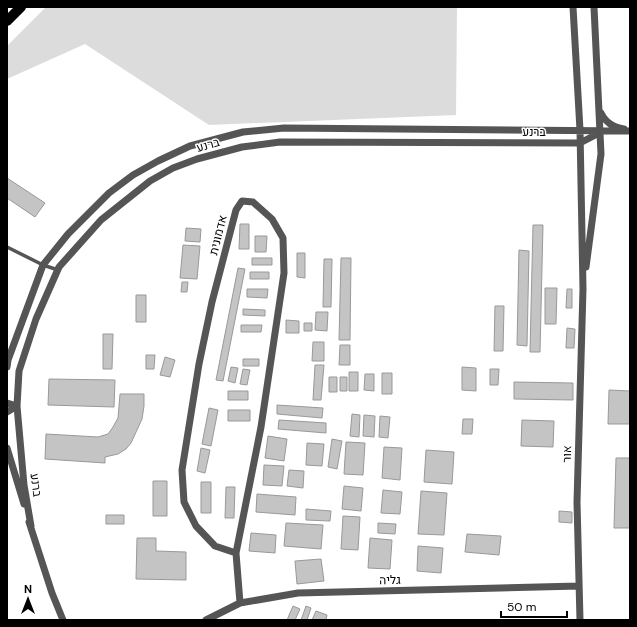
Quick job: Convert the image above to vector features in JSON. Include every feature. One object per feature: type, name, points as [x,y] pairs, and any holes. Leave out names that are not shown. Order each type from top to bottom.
[{"type":"main road","points":[[7,21],[21,7]]},
{"type":"street","points":[[573,7],[580,130],[583,289]]},
{"type":"street","points":[[583,289],[601,154],[594,7]]},
{"type":"street","points":[[600,109],[604,119],[611,125],[630,130]]},
{"type":"street","name":"ברנע","points":[[7,367],[8,360],[43,265],[68,234],[109,194],[133,175],[190,146],[243,132],[284,128],[580,130],[601,132]]},
{"type":"street","points":[[601,132],[630,130]]},
{"type":"street","name":"ברנע","points":[[30,526],[17,406],[19,371],[36,319],[59,266],[101,220],[150,180],[173,168],[233,149],[280,142],[580,143],[601,132]]},
{"type":"street","points":[[228,136],[233,149]]},
{"type":"street","name":"אדמונית","points":[[236,553],[216,546],[196,526],[184,502],[182,470],[199,364],[212,302],[236,210],[242,201],[253,202],[272,218],[283,238],[284,273],[261,426],[236,553],[240,603]]},
{"type":"street","name":"אור","points":[[580,620],[577,502],[583,289]]},
{"type":"street","points":[[7,403],[17,406]]},
{"type":"street","points":[[7,412],[17,406]]},
{"type":"street","name":"ברנע","points":[[7,448],[30,526],[52,593],[63,620]]},
{"type":"street","name":"גליה","points":[[206,620],[240,603],[298,594],[579,586]]},
{"type":"lane","points":[[7,247],[43,265],[58,270]]},
{"type":"shaded area","points":[[46,7],[457,7],[456,115],[209,125],[85,44],[7,79],[7,46]]},
{"type":"building","points":[[7,178],[45,203],[35,217],[7,198]]},
{"type":"building","points":[[240,224],[249,224],[249,249],[239,249]]},
{"type":"building","points":[[533,225],[543,225],[540,352],[530,352]]},
{"type":"building","points":[[186,228],[201,229],[200,242],[185,241]]},
{"type":"building","points":[[255,236],[267,236],[266,252],[255,252]]},
{"type":"building","points":[[183,245],[200,246],[197,279],[180,278]]},
{"type":"building","points":[[519,250],[529,251],[527,346],[517,345]]},
{"type":"building","points":[[297,253],[305,253],[305,278],[297,277]]},
{"type":"building","points":[[252,258],[272,258],[272,265],[252,265]]},
{"type":"building","points":[[341,258],[351,258],[350,340],[339,340]]},
{"type":"building","points":[[324,259],[332,259],[331,307],[323,307]]},
{"type":"building","points":[[238,268],[245,269],[223,381],[216,380]]},
{"type":"building","points":[[250,272],[269,272],[269,279],[250,279]]},
{"type":"building","points":[[182,282],[188,282],[187,292],[181,292]]},
{"type":"building","points":[[545,288],[557,288],[556,324],[545,324]]},
{"type":"building","points":[[247,289],[268,289],[267,298],[247,297]]},
{"type":"building","points":[[567,289],[572,289],[572,308],[566,308]]},
{"type":"building","points":[[136,295],[146,295],[146,322],[136,322]]},
{"type":"building","points":[[495,306],[504,306],[503,351],[494,351]]},
{"type":"building","points":[[243,309],[265,310],[265,316],[243,315]]},
{"type":"building","points":[[316,312],[328,312],[327,331],[315,330]]},
{"type":"building","points":[[286,320],[299,321],[299,333],[286,333]]},
{"type":"building","points":[[304,323],[312,323],[312,331],[304,331]]},
{"type":"building","points":[[241,325],[262,325],[261,332],[241,332]]},
{"type":"building","points":[[567,328],[575,329],[574,348],[566,348]]},
{"type":"building","points":[[103,334],[113,334],[112,369],[103,369]]},
{"type":"building","points":[[313,342],[324,342],[324,361],[312,361]]},
{"type":"building","points":[[340,345],[350,345],[350,365],[339,365]]},
{"type":"building","points":[[146,355],[155,355],[154,369],[146,369]]},
{"type":"building","points":[[165,357],[175,360],[170,377],[160,375]]},
{"type":"building","points":[[243,359],[259,359],[259,366],[243,366]]},
{"type":"building","points":[[315,365],[324,365],[321,400],[313,400]]},
{"type":"building","points":[[231,367],[238,368],[235,383],[228,381]]},
{"type":"building","points":[[462,367],[476,368],[476,391],[462,390]]},
{"type":"building","points":[[243,369],[250,370],[247,385],[240,384]]},
{"type":"building","points":[[490,369],[499,369],[498,385],[490,385]]},
{"type":"building","points":[[349,372],[358,372],[358,391],[349,391]]},
{"type":"building","points":[[382,373],[392,373],[392,394],[382,394]]},
{"type":"building","points":[[365,374],[374,374],[374,391],[364,390]]},
{"type":"building","points":[[329,377],[337,377],[337,392],[329,392]]},
{"type":"building","points":[[340,377],[347,377],[347,391],[340,391]]},
{"type":"building","points":[[49,379],[115,380],[114,407],[48,405]]},
{"type":"building","points":[[514,382],[573,383],[573,400],[514,399]]},
{"type":"building","points":[[609,390],[630,391],[630,424],[608,424]]},
{"type":"building","points":[[228,391],[248,391],[248,400],[228,400]]},
{"type":"building","points":[[120,394],[144,394],[142,419],[131,443],[126,449],[118,454],[105,457],[105,463],[45,459],[46,434],[98,437],[108,434],[118,418]]},
{"type":"building","points":[[277,405],[323,408],[322,418],[277,414]]},
{"type":"building","points":[[209,408],[218,410],[211,446],[202,444]]},
{"type":"building","points":[[228,410],[250,410],[250,421],[228,421]]},
{"type":"building","points":[[352,414],[360,415],[359,437],[350,436]]},
{"type":"building","points":[[364,415],[375,416],[374,437],[363,436]]},
{"type":"building","points":[[380,416],[390,417],[388,438],[379,437]]},
{"type":"building","points":[[463,419],[473,419],[472,434],[462,434]]},
{"type":"building","points":[[279,420],[326,423],[326,433],[278,429]]},
{"type":"building","points":[[522,420],[554,421],[553,447],[521,446]]},
{"type":"building","points":[[268,436],[287,439],[284,461],[265,458]]},
{"type":"building","points":[[332,439],[342,441],[337,469],[328,467]]},
{"type":"building","points":[[346,442],[365,443],[363,475],[344,474]]},
{"type":"building","points":[[307,443],[324,444],[322,466],[306,465]]},
{"type":"building","points":[[384,447],[402,448],[400,480],[382,478]]},
{"type":"building","points":[[201,448],[210,450],[205,473],[197,471]]},
{"type":"building","points":[[426,450],[454,452],[452,484],[424,482]]},
{"type":"building","points":[[616,458],[630,458],[630,528],[614,528]]},
{"type":"building","points":[[264,465],[284,466],[282,486],[263,485]]},
{"type":"building","points":[[289,470],[304,471],[303,488],[287,486]]},
{"type":"building","points":[[153,481],[167,481],[167,516],[153,516]]},
{"type":"building","points":[[201,482],[211,482],[211,513],[201,513]]},
{"type":"building","points":[[344,486],[363,488],[361,511],[342,509]]},
{"type":"building","points":[[226,487],[235,487],[234,518],[225,518]]},
{"type":"building","points":[[383,490],[402,492],[400,514],[381,513]]},
{"type":"building","points":[[421,491],[447,493],[444,535],[418,534]]},
{"type":"building","points":[[257,494],[296,497],[295,515],[256,512]]},
{"type":"building","points":[[306,509],[331,511],[330,521],[306,520]]},
{"type":"building","points":[[559,511],[572,512],[572,523],[559,522]]},
{"type":"building","points":[[106,515],[124,515],[124,524],[106,524]]},
{"type":"building","points":[[343,516],[360,517],[358,550],[341,549]]},
{"type":"building","points":[[286,523],[323,525],[321,549],[284,546]]},
{"type":"building","points":[[378,523],[396,524],[395,534],[378,533]]},
{"type":"building","points":[[251,533],[276,535],[275,553],[249,551]]},
{"type":"building","points":[[467,534],[501,536],[499,555],[465,552]]},
{"type":"building","points":[[137,538],[156,538],[156,551],[186,552],[186,580],[136,579]]},
{"type":"building","points":[[370,538],[392,540],[390,569],[368,568]]},
{"type":"building","points":[[418,546],[443,548],[441,573],[417,571]]},
{"type":"building","points":[[321,559],[324,581],[297,584],[295,561]]},
{"type":"building","points":[[293,606],[300,609],[295,620],[287,620]]},
{"type":"building","points":[[306,606],[311,608],[307,620],[301,620]]},
{"type":"building","points":[[316,611],[327,615],[326,620],[312,620]]}]
